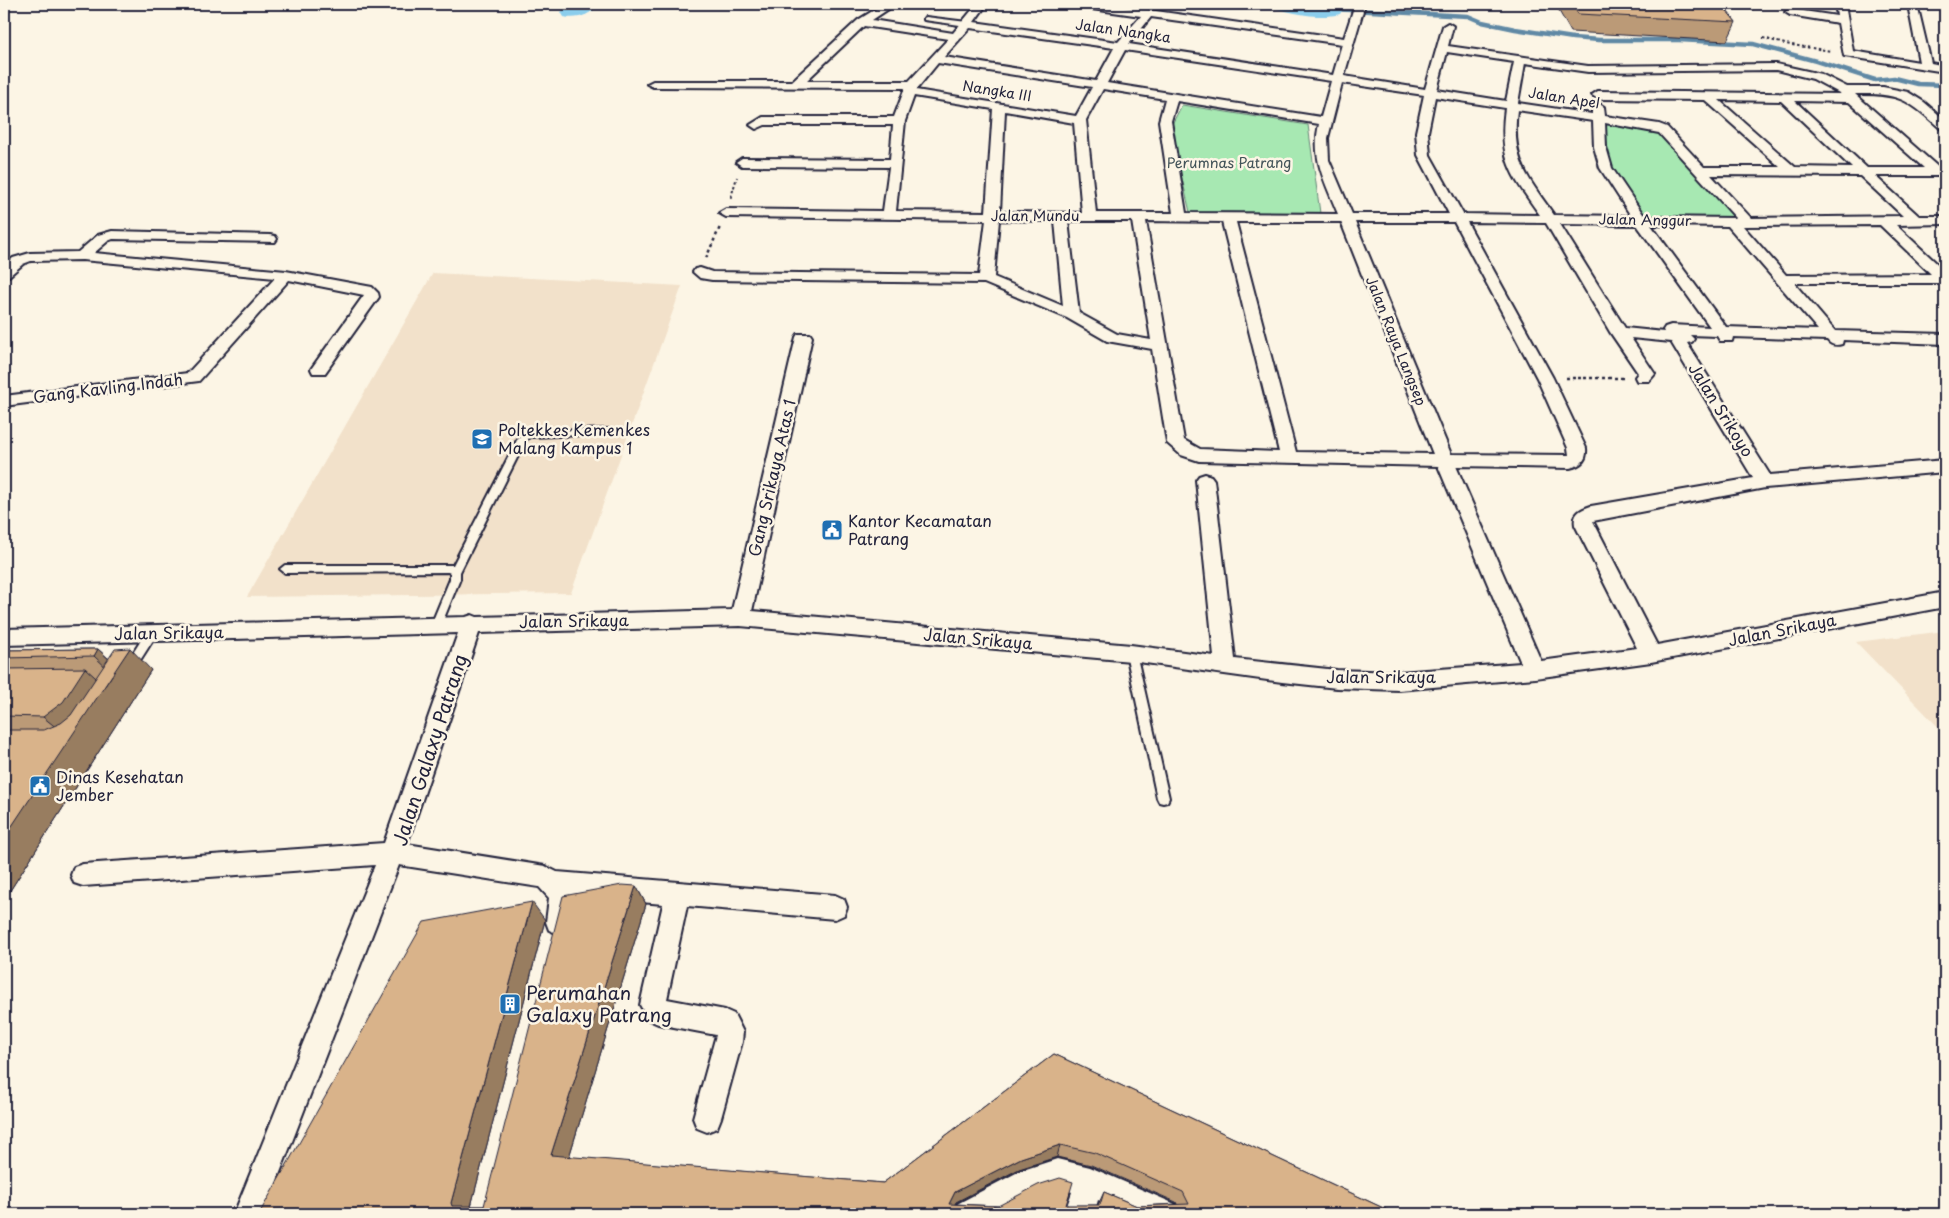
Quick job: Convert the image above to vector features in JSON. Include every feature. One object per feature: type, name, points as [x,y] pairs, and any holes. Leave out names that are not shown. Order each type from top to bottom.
[{"type":"street","points":[[796,84],[862,22],[891,4]]},
{"type":"street","points":[[889,214],[896,163],[899,121],[910,89],[982,4]]},
{"type":"street","name":"Jalan Nangka","points":[[1078,4],[1348,42]]},
{"type":"street","name":"Jalan Raya Langsep","points":[[1360,4],[1326,121],[1322,138],[1323,160],[1445,461],[1535,670]]},
{"type":"street","points":[[1914,10],[1926,66]]},
{"type":"street","points":[[1790,12],[1841,15],[1848,54],[1945,70]]},
{"type":"street","points":[[1089,216],[1080,120],[1121,46],[1148,13]]},
{"type":"street","points":[[862,22],[956,37]]},
{"type":"street","name":"Jalan Nangka","points":[[967,24],[1338,80]]},
{"type":"street","points":[[1138,216],[1176,443],[1187,452],[1199,455],[1289,458],[1570,462],[1578,457],[1577,448],[1545,378],[1456,218],[1424,155],[1422,132],[1430,93],[1448,26]]},
{"type":"street","points":[[1442,48],[1520,60],[1593,82],[1646,104],[1709,97],[1901,94],[1916,102],[1945,126]]},
{"type":"street","points":[[936,59],[1326,121]]},
{"type":"street","points":[[1520,60],[1508,134],[1511,154],[1519,176],[1550,220],[1618,332],[1647,374],[1643,378]]},
{"type":"street","points":[[1593,82],[1770,66],[1799,72],[1830,82],[1940,172]]},
{"type":"street","name":"Jalan Apel","points":[[1338,80],[1599,118],[1660,129]]},
{"type":"street","points":[[1593,82],[1599,118],[1600,148],[1606,168],[1641,221],[1725,337],[1843,348],[1945,348]]},
{"type":"street","name":"Nangka III","points":[[653,84],[796,84],[910,89],[999,107],[1080,120]]},
{"type":"street","points":[[1172,96],[1166,121],[1180,216]]},
{"type":"street","points":[[1783,96],[1915,220]]},
{"type":"street","points":[[1709,97],[1790,170]]},
{"type":"street","points":[[1646,104],[1660,129],[1700,170],[1783,279],[1843,348]]},
{"type":"street","points":[[986,279],[993,216],[999,107]]},
{"type":"street","points":[[756,125],[763,121],[899,121]]},
{"type":"street","points":[[742,162],[896,163]]},
{"type":"street","points":[[1700,170],[1940,172]]},
{"type":"street","name":"Jalan Mundu","points":[[726,213],[1061,217],[1345,217]]},
{"type":"street","points":[[1061,217],[1072,315]]},
{"type":"street","name":"Jalan Anggur","points":[[1345,217],[1641,221],[1945,220]]},
{"type":"street","points":[[1228,218],[1289,458]]},
{"type":"street","points":[[1882,220],[1944,279]]},
{"type":"street","points":[[82,256],[103,238],[112,234],[270,239]]},
{"type":"street","points":[[4,273],[18,261],[30,257],[82,256],[286,275],[367,290],[371,297],[319,369]]},
{"type":"street","points":[[700,272],[705,276],[986,279],[1072,315],[1118,340],[1160,346]]},
{"type":"street","name":"Gang Kavling Indah","points":[[4,400],[193,378],[286,275]]},
{"type":"street","points":[[1783,279],[1944,279]]},
{"type":"street","points":[[1618,332],[1676,338],[1832,336],[1945,339]]},
{"type":"street","name":"Gang Srikaya Atas 1","points":[[740,618],[804,337]]},
{"type":"street","name":"Jalan Srikoyo","points":[[1676,338],[1765,482]]},
{"type":"street","points":[[1651,654],[1584,525],[1583,518],[1591,513],[1765,482],[1945,466]]},
{"type":"street","points":[[1205,480],[1225,666]]},
{"type":"street","name":"Jalan Srikaya","points":[[4,637],[472,623],[740,618],[1131,653],[1337,679],[1399,680],[1535,670],[1651,654],[1945,600]]},
{"type":"street","name":"Jalan Galaxy Patrang","points":[[472,623],[392,853],[545,877],[553,883],[836,907]]},
{"type":"street","points":[[83,875],[392,853],[249,1214]]},
{"type":"street","points":[[552,948],[564,901],[561,891],[553,883]]},
{"type":"street","points":[[677,895],[653,1005],[658,1011],[724,1023],[730,1032],[729,1042],[707,1118]]},
{"type":"street","points":[[967,1214],[1030,1181],[1057,1172],[1090,1182],[1164,1214]]},
{"type":"street","points":[[1079,1214],[1090,1182]]},
{"type":"lane","points":[[926,19],[967,24]]},
{"type":"lane","points":[[436,625],[455,579],[455,572],[521,440],[526,434],[610,432]]},
{"type":"lane","points":[[284,569],[450,568],[455,572]]},
{"type":"lane","points":[[125,675],[151,634]]},
{"type":"lane","points":[[1131,653],[1162,798]]},
{"type":"path","points":[[1763,38],[1785,44],[1848,54]]},
{"type":"path","points":[[700,272],[726,213]]},
{"type":"path","points":[[1545,378],[1643,378]]},
{"type":"shaded area","name":"Poltekkes Kemenkes Malang Kampus 1","points":[[433,273],[682,286],[571,593],[247,597]]},
{"type":"shaded area","points":[[1945,631],[1945,734],[1856,642]]},
{"type":"green space","name":"Perumnas Patrang","points":[[1182,105],[1308,125],[1320,213],[1190,212],[1170,128]]},
{"type":"green space","points":[[1599,119],[1662,130],[1745,220],[1641,220],[1608,168]]},
{"type":"building","points":[[1572,4],[1721,4],[1736,22],[1578,14]]},
{"type":"building","points":[[130,648],[4,838],[4,730],[44,730],[61,723],[71,715],[115,649]]},
{"type":"building","points":[[98,649],[94,656],[4,658],[4,650]]},
{"type":"building","points":[[85,668],[63,702],[43,717],[4,716],[4,669]]},
{"type":"building","name":"Perumahan Galaxy Patrang","points":[[622,885],[636,886],[551,1155],[883,1183],[1054,1054],[1396,1214],[259,1214],[424,922],[532,902],[451,1203],[452,1206],[484,1206],[563,896]],"holes":[[[1060,1145],[1095,1153],[1183,1192],[1189,1204],[1137,1206],[1104,1192],[1100,1205],[1066,1205],[1073,1182],[1060,1178],[1038,1185],[998,1206],[949,1204],[955,1192],[1021,1158]]]},
{"type":"waterway","points":[[573,12],[587,4]]},
{"type":"waterway","points":[[1286,4],[1331,9]]},
{"type":"waterway","points":[[1331,9],[1468,16],[1482,22],[1515,29],[1573,38],[1599,40],[1679,40],[1753,44],[1816,61],[1875,80],[1894,78],[1918,84],[1945,85]]},
{"type":"place","name":"Poltekkes Kemenkes Malang Kampus 1","points":[[482,439]]},
{"type":"place","name":"Kantor Kecamatan Patrang","points":[[832,530]]},
{"type":"place","name":"Dinas Kesehatan Jember","points":[[40,786]]},
{"type":"place","name":"Perumahan Galaxy Patrang","points":[[510,1004]]}]
